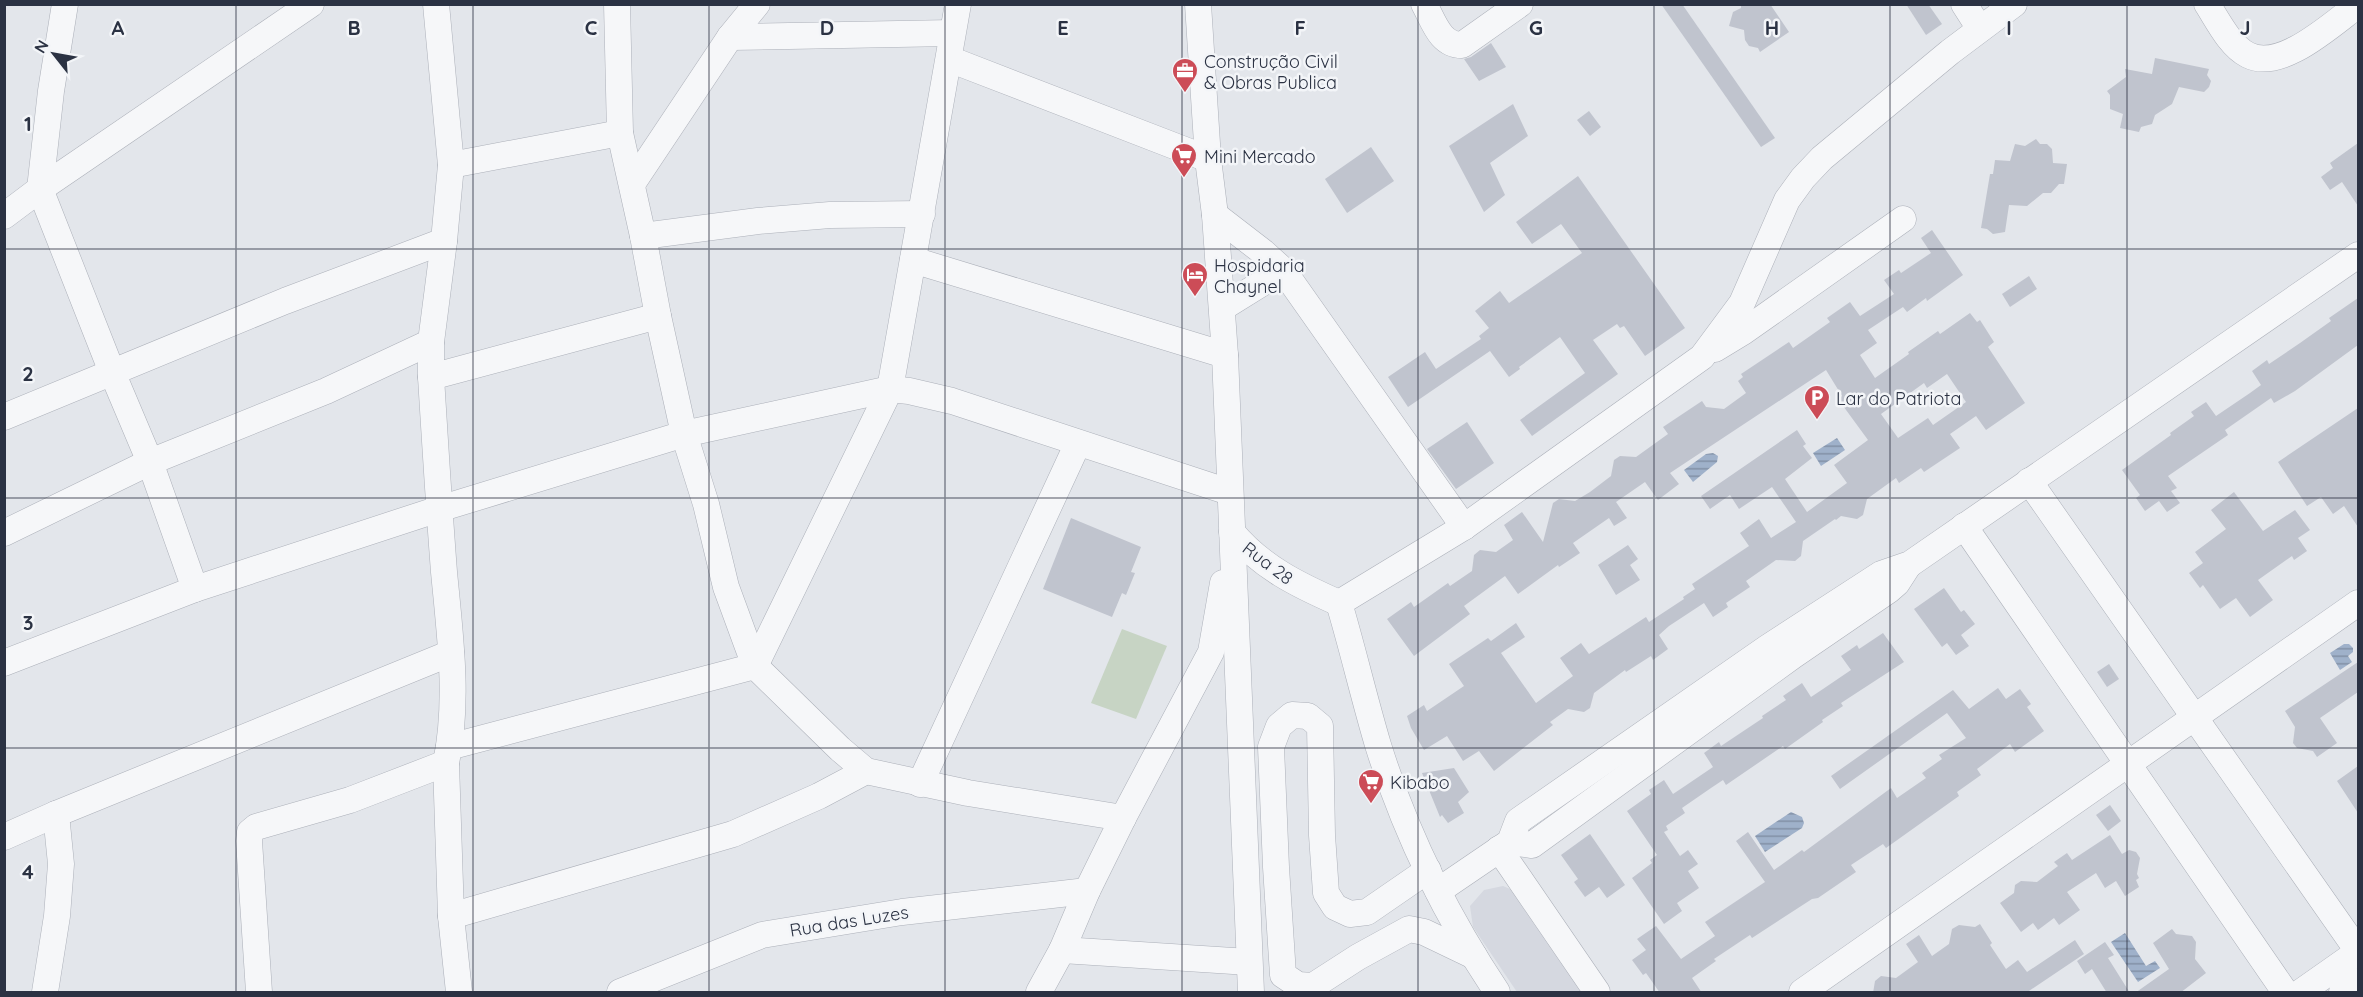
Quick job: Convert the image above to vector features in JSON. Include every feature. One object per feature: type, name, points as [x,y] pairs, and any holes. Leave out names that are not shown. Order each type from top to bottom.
[{"type":"street","points":[[64,4],[40,189],[150,462],[195,589]]},
{"type":"street","points":[[4,216],[311,4]]},
{"type":"street","points":[[436,4],[451,165],[431,342],[431,376],[451,653],[452,703],[448,755],[451,916],[459,993]]},
{"type":"street","points":[[617,4],[620,133],[644,236],[658,316],[684,434],[706,504],[726,586],[755,666],[840,750],[866,771],[920,784],[1123,818]]},
{"type":"street","points":[[632,184],[729,37],[757,4]]},
{"type":"street","points":[[259,993],[249,841],[250,832],[256,827],[350,800],[448,755],[755,666],[890,389],[957,4]]},
{"type":"street","name":"Rua 28","points":[[1198,4],[1208,159],[1215,215],[1226,355],[1232,532],[1260,561],[1280,575],[1339,603]]},
{"type":"street","points":[[1424,4],[1445,41],[1452,45],[1462,45],[1520,4]]},
{"type":"street","points":[[1964,4],[1980,29]]},
{"type":"street","points":[[1702,357],[1742,303],[1786,200],[1803,178],[1822,158],[2014,4]]},
{"type":"street","points":[[2207,4],[2235,45],[2248,55],[2267,60],[2277,58],[2305,43],[2358,5]]},
{"type":"street","points":[[729,37],[952,33]]},
{"type":"street","points":[[949,59],[1208,159]]},
{"type":"street","points":[[451,165],[620,133]]},
{"type":"street","points":[[644,236],[830,215],[922,214]]},
{"type":"street","points":[[1215,215],[1283,270],[1464,527]]},
{"type":"street","points":[[1497,993],[1433,880],[1398,800],[1378,746],[1339,603],[1464,527],[1702,357],[1784,304],[1903,219]]},
{"type":"street","points":[[4,417],[285,302],[444,241]]},
{"type":"street","points":[[1474,956],[1424,932],[1409,929],[1358,957],[1313,986],[1298,986],[1283,975],[1271,747],[1279,726],[1292,715],[1308,716],[1320,726],[1322,835],[1326,893],[1335,907],[1350,914],[1367,912],[1505,846],[1518,821],[1642,734],[1767,648],[1881,574],[1910,564],[2358,255]]},
{"type":"street","points":[[913,260],[1226,355]]},
{"type":"street","points":[[1222,308],[1283,270]]},
{"type":"street","points":[[1750,281],[1753,296],[1760,303],[1770,307],[1784,304]]},
{"type":"street","points":[[431,376],[658,316]]},
{"type":"street","points":[[4,533],[150,462],[326,391],[431,342]]},
{"type":"street","points":[[4,663],[195,589],[439,509],[684,434],[890,389],[952,401],[1229,492]]},
{"type":"street","points":[[920,784],[1078,443]]},
{"type":"street","points":[[2029,481],[2358,951],[2301,993]]},
{"type":"street","points":[[1964,526],[2285,993]]},
{"type":"street","points":[[1039,993],[1062,950],[1087,891],[1123,818],[1211,652],[1232,532]]},
{"type":"street","points":[[1232,532],[1251,993]]},
{"type":"street","points":[[1802,993],[2358,603]]},
{"type":"street","points":[[4,837],[451,653]]},
{"type":"street","points":[[451,916],[733,834],[819,796],[866,771]]},
{"type":"street","points":[[45,993],[57,916],[61,864],[56,814]]},
{"type":"street","points":[[1505,846],[1597,993]]},
{"type":"street","name":"Rua das Luzes","points":[[620,993],[762,935],[902,912],[1087,891]]},
{"type":"street","points":[[1062,950],[1249,962]]},
{"type":"street","points":[[2342,993],[2358,981]]},
{"type":"shaded area","points":[[1503,886],[1522,894],[1588,992],[1517,992],[1473,927],[1470,906],[1484,890]]},
{"type":"green space","points":[[1122,629],[1167,646],[1136,719],[1091,703]]},
{"type":"water","points":[[1837,438],[1845,450],[1821,466],[1813,453]]},
{"type":"water","points":[[1713,453],[1718,456],[1717,462],[1693,482],[1684,470],[1706,454]]},
{"type":"water","points":[[2344,644],[2349,644],[2353,648],[2353,652],[2348,656],[2352,662],[2340,670],[2330,653]]},
{"type":"water","points":[[1791,812],[1802,817],[1804,823],[1802,828],[1765,852],[1755,836]]},
{"type":"water","points":[[2125,933],[2146,966],[2155,961],[2160,968],[2138,982],[2111,942]]},
{"type":"building","points":[[1661,4],[1682,4],[1775,138],[1761,147]]},
{"type":"building","points":[[1741,4],[1770,4],[1789,32],[1760,52],[1758,48],[1749,46],[1745,40],[1744,30],[1729,26],[1733,12],[1741,8]]},
{"type":"building","points":[[1906,4],[1928,4],[1942,24],[1926,35]]},
{"type":"building","points":[[1491,43],[1506,67],[1479,81],[1464,59],[1471,57]]},
{"type":"building","points":[[2155,58],[2209,69],[2207,75],[2211,81],[2209,87],[2204,92],[2179,87],[2172,104],[2155,115],[2152,124],[2141,127],[2139,132],[2120,128],[2123,114],[2110,109],[2110,95],[2107,91],[2126,77],[2125,69],[2152,74]]},
{"type":"building","points":[[1513,104],[1528,136],[1490,163],[1505,195],[1484,212],[1449,146]]},
{"type":"building","points":[[1589,111],[1601,127],[1590,136],[1577,120]]},
{"type":"building","points":[[2036,139],[2040,144],[2047,144],[2052,149],[2053,163],[2067,164],[2064,184],[2059,184],[2051,193],[2043,193],[2027,206],[2009,205],[2005,232],[1993,234],[1981,228],[1990,174],[1993,174],[1995,160],[2010,161],[2015,144],[2025,146]]},
{"type":"building","points":[[2358,143],[2358,206],[2342,182],[2330,190],[2321,177],[2333,168],[2330,163]]},
{"type":"building","points":[[1371,147],[1394,181],[1347,213],[1325,179]]},
{"type":"building","points":[[1578,176],[1685,328],[1645,356],[1624,326],[1620,328],[1617,324],[1593,340],[1618,374],[1532,436],[1520,420],[1585,373],[1560,337],[1509,377],[1490,351],[1408,407],[1388,377],[1425,352],[1436,369],[1481,339],[1479,336],[1489,328],[1475,311],[1500,291],[1509,303],[1582,253],[1561,224],[1532,244],[1516,222]]},
{"type":"building","points":[[1932,230],[1963,275],[1927,301],[1926,298],[1907,312],[1903,307],[1868,330],[1877,343],[1860,355],[1875,378],[1938,331],[1940,334],[1970,313],[1977,322],[1980,320],[1994,342],[1988,347],[2025,403],[1986,430],[1976,416],[1950,434],[1960,448],[1924,472],[1921,468],[1899,483],[1896,478],[1867,499],[1863,515],[1857,519],[1841,516],[1835,519],[1803,541],[1801,556],[1795,561],[1776,560],[1746,581],[1750,587],[1726,603],[1728,607],[1713,617],[1704,603],[1669,626],[1659,635],[1668,649],[1653,660],[1651,656],[1626,672],[1625,670],[1594,693],[1590,708],[1584,712],[1568,709],[1550,722],[1553,725],[1494,771],[1479,751],[1463,761],[1447,736],[1424,750],[1407,716],[1424,705],[1427,711],[1464,686],[1449,664],[1488,638],[1491,641],[1516,623],[1525,637],[1501,653],[1536,703],[1573,676],[1560,658],[1581,643],[1589,654],[1646,617],[1649,622],[1684,599],[1683,597],[1695,589],[1692,584],[1749,546],[1740,533],[1759,519],[1771,538],[1796,522],[1772,487],[1739,509],[1730,495],[1710,509],[1701,496],[1797,430],[1806,444],[1803,446],[1812,458],[1785,479],[1807,512],[1847,483],[1834,465],[1868,440],[1838,399],[1842,396],[1826,370],[1670,473],[1679,484],[1658,500],[1645,482],[1616,502],[1627,518],[1614,526],[1609,518],[1573,543],[1580,553],[1559,567],[1558,565],[1518,594],[1505,576],[1464,606],[1470,614],[1414,656],[1387,619],[1411,602],[1414,607],[1448,583],[1450,586],[1472,571],[1474,555],[1480,550],[1496,552],[1513,540],[1504,525],[1522,512],[1543,542],[1553,503],[1559,499],[1575,501],[1590,492],[1611,476],[1614,460],[1620,456],[1636,457],[1668,434],[1663,427],[1702,401],[1706,407],[1724,409],[1746,393],[1738,381],[1743,377],[1741,374],[1789,342],[1793,348],[1830,322],[1827,318],[1850,302],[1860,316],[1894,294],[1884,280],[1899,270],[1901,273],[1931,253],[1921,238]],"holes":[[[1947,374],[1966,402],[1933,425],[1928,418],[1898,438],[1881,414],[1924,383],[1927,388]]]},
{"type":"building","points":[[2029,276],[2037,289],[2010,307],[2002,294]]},
{"type":"building","points":[[2358,298],[2358,345],[2295,391],[2274,403],[2271,398],[2225,430],[2228,435],[2168,476],[2177,488],[2171,491],[2180,503],[2167,512],[2159,501],[2145,511],[2136,498],[2140,495],[2122,470],[2171,435],[2170,433],[2194,416],[2191,412],[2206,402],[2216,416],[2261,385],[2252,371],[2267,360],[2269,364],[2300,343],[2331,321],[2329,318]]},
{"type":"building","points":[[2358,408],[2358,527],[2344,506],[2333,514],[2321,497],[2307,506],[2278,462]]},
{"type":"building","points":[[1467,422],[1494,463],[1456,489],[1427,449]]},
{"type":"building","points":[[2234,492],[2263,531],[2295,510],[2310,530],[2298,538],[2307,551],[2294,560],[2292,556],[2258,580],[2273,600],[2250,617],[2236,598],[2220,609],[2203,585],[2200,588],[2189,573],[2203,563],[2195,552],[2226,529],[2211,510]]},
{"type":"building","points":[[1071,518],[1141,547],[1131,572],[1135,573],[1126,595],[1122,593],[1112,617],[1043,589]]},
{"type":"building","points":[[1628,545],[1638,559],[1630,565],[1640,580],[1616,595],[1598,565]]},
{"type":"building","points":[[1944,588],[1961,612],[1964,610],[1975,624],[1961,635],[1969,646],[1956,655],[1947,643],[1942,647],[1914,609]]},
{"type":"building","points":[[1883,633],[1904,662],[1841,703],[1843,706],[1785,749],[1783,746],[1726,785],[1723,780],[1711,788],[1682,808],[1685,813],[1666,826],[1668,830],[1664,832],[1680,856],[1688,850],[1698,864],[1688,871],[1699,888],[1677,903],[1682,911],[1664,924],[1632,878],[1652,863],[1650,860],[1657,855],[1627,811],[1651,794],[1649,790],[1664,780],[1673,794],[1713,767],[1704,753],[1719,742],[1721,746],[1763,718],[1762,716],[1786,700],[1783,696],[1802,683],[1811,697],[1823,689],[1851,670],[1841,656],[1857,645],[1859,649]]},
{"type":"building","points":[[2358,662],[2358,692],[2320,718],[2337,743],[2317,757],[2313,751],[2297,748],[2293,743],[2295,727],[2285,711]]},
{"type":"building","points":[[2109,664],[2119,679],[2107,687],[2097,672]]},
{"type":"building","points":[[1998,688],[2006,699],[2020,689],[2031,704],[2027,707],[2044,731],[2015,752],[2010,744],[1977,769],[1981,775],[1957,792],[1959,796],[1886,848],[1883,844],[1851,865],[1856,872],[1818,898],[1812,899],[1752,938],[1750,935],[1714,959],[1716,961],[1692,978],[1702,993],[1660,993],[1646,973],[1643,975],[1632,960],[1646,950],[1637,939],[1656,926],[1681,959],[1715,936],[1705,922],[1765,882],[1736,841],[1748,832],[1774,870],[1802,850],[1804,852],[1891,788],[1897,798],[1926,778],[1922,773],[1942,759],[1939,755],[1966,738],[1947,713],[1840,789],[1831,776],[1953,690],[1969,709]]},
{"type":"building","points":[[2358,766],[2358,813],[2337,781]]},
{"type":"building","points":[[1454,768],[1469,792],[1458,802],[1464,813],[1448,823],[1442,815],[1440,817],[1422,773]]},
{"type":"building","points":[[2110,805],[2121,821],[2108,831],[2096,815]]},
{"type":"building","points":[[1590,834],[1625,885],[1607,898],[1599,887],[1585,897],[1574,882],[1578,879],[1561,855]]},
{"type":"building","points":[[2110,835],[2122,854],[2129,850],[2136,852],[2140,858],[2137,874],[2139,878],[2136,880],[2139,887],[2125,896],[2116,881],[2105,888],[2096,873],[2067,892],[2080,910],[2059,925],[2054,918],[2038,930],[2033,923],[2021,932],[2000,903],[2014,893],[2015,885],[2021,881],[2037,882],[2058,866],[2054,862],[2067,853],[2072,860]]},
{"type":"building","points":[[1980,924],[1992,943],[1990,945],[2006,969],[2018,960],[2027,972],[2075,940],[2084,954],[2026,993],[1873,993],[1875,981],[1881,976],[1896,978],[1918,962],[1906,944],[1919,935],[1932,956],[1949,944],[1952,929],[1959,925],[1975,927]]},
{"type":"building","points":[[2172,929],[2176,934],[2192,936],[2196,942],[2195,959],[2206,973],[2180,993],[2135,993],[2169,969],[2153,943]]},
{"type":"building","points":[[2105,942],[2114,955],[2108,958],[2130,993],[2107,993],[2092,969],[2085,974],[2077,961]]},
{"type":"place","name":"Construção Civil & Obras Publica","points":[[1185,94]]},
{"type":"place","name":"Mini Mercado","points":[[1184,179]]},
{"type":"place","name":"Hospidaria Chaynel","points":[[1195,298]]},
{"type":"place","name":"Lar do Patriota","points":[[1817,421]]},
{"type":"place","name":"Kibabo","points":[[1371,805]]}]
